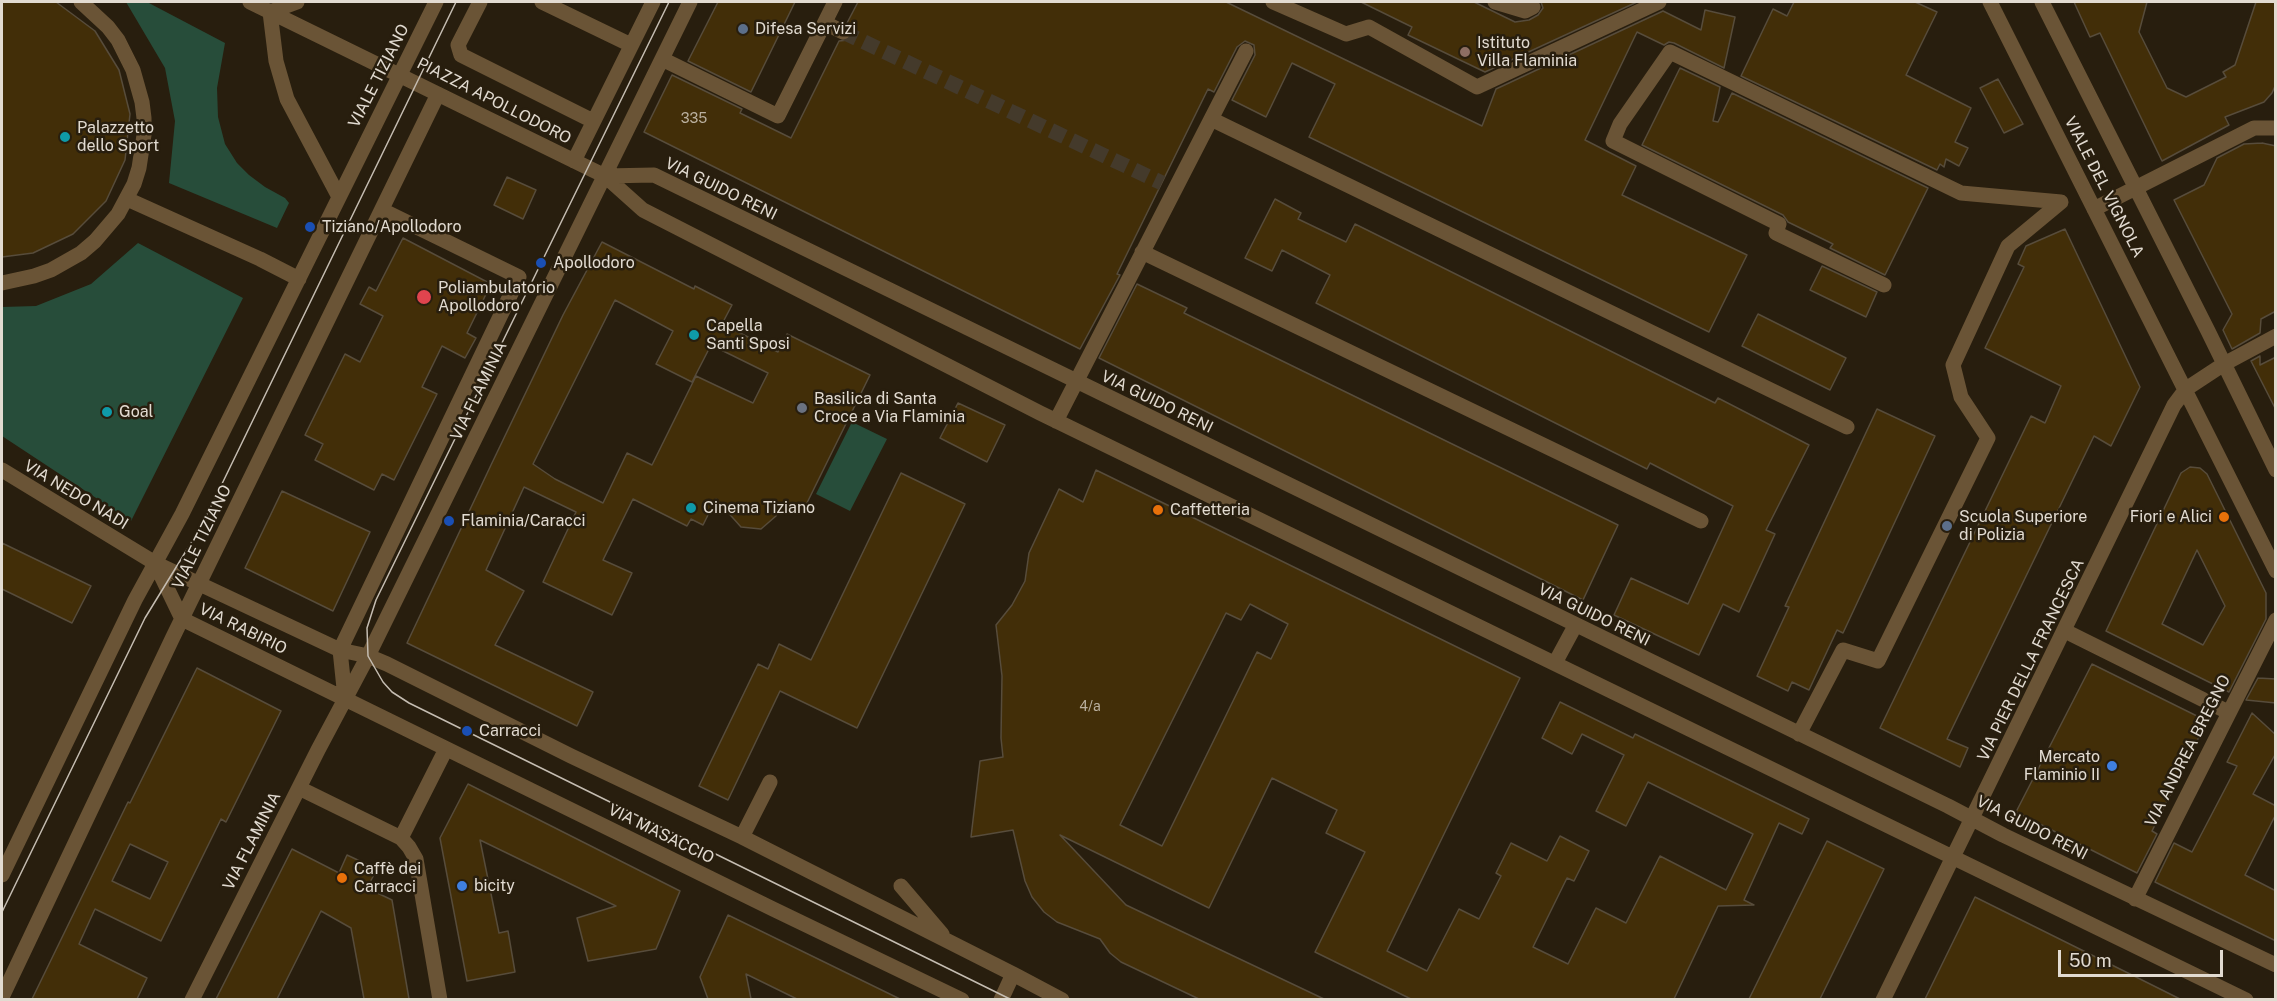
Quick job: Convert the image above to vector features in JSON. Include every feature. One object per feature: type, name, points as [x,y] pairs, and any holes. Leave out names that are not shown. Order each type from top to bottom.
[{"type":"street","points":[[2,283],[34,276],[74,258],[107,228],[127,199],[134,184],[144,135],[142,102],[133,70],[118,40],[81,2]]},
{"type":"street","name":"PIAZZA APOLLODORO","points":[[250,2],[604,176]]},
{"type":"street","points":[[297,2],[270,12],[276,61],[287,99],[339,197]]},
{"type":"street","name":"VIALE TIZIANO","points":[[2,874],[135,600],[182,514],[436,2]]},
{"type":"street","points":[[480,2],[458,45],[461,55],[593,121]]},
{"type":"street","points":[[542,2],[631,45]]},
{"type":"street","points":[[574,161],[653,2]]},
{"type":"street","name":"VIA FLAMINIA","points":[[192,999],[368,656],[690,2]]},
{"type":"street","points":[[662,58],[778,116],[835,2]]},
{"type":"street","points":[[1274,2],[1346,34],[1369,27],[1478,87],[1659,2]]},
{"type":"street","points":[[1495,2],[1525,10],[1533,7]]},
{"type":"street","name":"VIALE DEL VIGNOLA","points":[[1990,2],[2276,571]]},
{"type":"street","name":"VIALE DEL VIGNOLA","points":[[2042,2],[2276,470]]},
{"type":"street","points":[[825,23],[843,32]]},
{"type":"street","points":[[1056,421],[1142,252],[1168,186],[1211,119],[1246,51]]},
{"type":"street","points":[[1799,734],[1843,650],[1878,661],[1889,640],[1988,438],[1961,397],[1953,365],[2008,246],[2061,202],[1961,192],[1670,52],[1620,124],[1613,141],[1779,224],[1776,233],[1884,285]]},
{"type":"street","name":"VIALE TIZIANO","points":[[2,998],[182,619],[438,94]]},
{"type":"street","points":[[1211,119],[1847,428]]},
{"type":"street","points":[[2094,209],[2254,128],[2276,128]]},
{"type":"street","name":"VIA GUIDO RENI","points":[[604,176],[654,175],[1074,382],[2276,965]]},
{"type":"street","points":[[604,176],[643,210],[1056,421],[2246,999]]},
{"type":"street","points":[[127,199],[298,279]]},
{"type":"street","name":"VIA FLAMINIA","points":[[340,650],[519,277],[382,210]]},
{"type":"street","points":[[1142,252],[1701,522]]},
{"type":"street","points":[[2186,389],[2224,364],[2276,336]]},
{"type":"street","name":"VIA PIER DELLA FRANCESCA","points":[[1883,999],[2174,405],[2186,389]]},
{"type":"street","name":"VIA NEDO NADI","points":[[2,470],[132,550]]},
{"type":"street","name":"VIA RABIRIO","points":[[132,550],[340,650],[368,656]]},
{"type":"street","name":"VIA RABIRIO","points":[[155,563],[182,619],[345,698]]},
{"type":"street","name":"VIA ANDREA BREGNO","points":[[2135,898],[2276,621]]},
{"type":"street","points":[[1555,663],[1575,626]]},
{"type":"street","points":[[2065,631],[2228,712]]},
{"type":"street","points":[[340,650],[345,698]]},
{"type":"street","name":"VIA MASACCIO","points":[[368,656],[742,837],[1062,999]]},
{"type":"street","name":"VIA MASACCIO","points":[[345,698],[963,999]]},
{"type":"street","points":[[401,838],[446,749]]},
{"type":"street","points":[[742,837],[770,782]]},
{"type":"street","points":[[299,788],[401,838],[410,847],[416,860],[440,999]]},
{"type":"street","points":[[901,886],[946,939]]},
{"type":"street","points":[[1001,999],[1014,974]]},
{"type":"green space","points":[[126,2],[147,2],[225,43],[217,88],[218,117],[225,144],[237,163],[249,175],[285,198],[289,203],[277,228],[169,183],[175,121],[165,68]]},
{"type":"green space","points":[[138,243],[243,298],[131,521],[2,436],[2,307],[36,306],[91,284]]},
{"type":"green space","points":[[852,422],[887,439],[850,511],[816,494]]},
{"type":"building","name":"Palazzetto dello Sport","points":[[2,2],[56,2],[95,31],[119,70],[130,114],[125,160],[106,201],[73,234],[33,253],[2,257]]},
{"type":"building","name":"Difesa Servizi","points":[[718,2],[795,2],[751,92],[688,61]]},
{"type":"building","points":[[858,2],[1226,2],[1482,126],[1496,89],[1663,11],[1701,30],[1705,10],[1735,17],[1724,68],[1674,43],[1669,42],[1664,45],[1637,32],[1585,140],[1636,166],[1622,195],[1747,255],[1709,332],[1309,137],[1335,84],[1292,63],[1266,117],[1232,100],[1255,55],[1254,45],[1245,41],[1237,47],[1214,92],[1208,89],[1117,274],[1120,275],[1080,349],[644,132],[672,75],[742,109],[740,113],[791,138],[839,41],[848,40],[852,36],[851,27],[847,23]]},
{"type":"building","points":[[1361,2],[1474,2],[1515,22],[1529,20],[1538,15],[1543,8],[1541,2],[1637,2],[1485,72],[1408,35],[1412,27]]},
{"type":"building","points":[[1794,2],[1915,2],[1937,12],[1906,75],[1971,108],[1955,142],[1968,148],[1959,166],[1946,159],[1944,167],[1940,164],[1937,170],[1741,76],[1773,9],[1787,16]]},
{"type":"building","points":[[2074,2],[2147,2],[2139,32],[2167,88],[2186,97],[2226,77],[2223,72],[2235,65],[2256,2],[2276,2],[2276,84],[2264,102],[2225,117],[2229,125],[2162,161],[2100,33],[2090,37]]},
{"type":"building","points":[[1680,68],[1720,87],[1713,121],[1718,122],[1732,93],[1928,188],[1885,275],[1830,248],[1833,244],[1788,222],[1783,215],[1642,145]]},
{"type":"building","points":[[1998,79],[2023,124],[2004,133],[1980,88]]},
{"type":"building","points":[[2262,143],[2276,146],[2276,311],[2261,319],[2260,333],[2232,349],[2223,330],[2232,314],[2174,200],[2204,185],[2217,158],[2244,144]]},
{"type":"building","points":[[507,177],[536,190],[523,219],[494,205]]},
{"type":"building","points":[[1275,199],[1301,213],[1298,219],[1346,242],[1355,224],[1715,403],[1718,398],[1809,445],[1766,530],[1775,534],[1739,612],[1723,604],[1699,655],[1614,615],[1631,578],[1688,604],[1733,506],[1650,463],[1647,469],[1316,303],[1330,275],[1282,250],[1272,271],[1245,258]]},
{"type":"building","points":[[2065,229],[2140,387],[2111,446],[2094,436],[1947,739],[1968,748],[1960,767],[1880,728],[2031,416],[2045,423],[2061,386],[1985,348],[2024,267],[2018,264],[2026,246]]},
{"type":"building","points":[[403,238],[491,284],[467,333],[476,338],[465,358],[442,346],[422,387],[437,394],[394,480],[382,474],[374,490],[315,460],[323,444],[305,435],[345,354],[360,362],[383,316],[360,304],[369,287],[376,291]]},
{"type":"building","points":[[602,242],[694,289],[695,286],[732,305],[722,324],[778,352],[787,334],[870,375],[802,513],[782,503],[776,516],[761,529],[741,527],[716,499],[703,525],[691,519],[687,526],[633,499],[603,560],[632,573],[612,615],[543,582],[576,512],[524,487],[486,570],[524,591],[495,645],[593,692],[577,726],[407,643],[563,315]],"holes":[[[615,300],[673,331],[656,364],[692,382],[711,345],[768,373],[753,403],[696,376],[652,465],[627,453],[603,503],[555,479],[533,464]]]},
{"type":"building","points":[[1822,266],[1877,292],[1866,317],[1810,290]]},
{"type":"building","points":[[1137,284],[1187,308],[1184,313],[1618,525],[1583,600],[1099,358]]},
{"type":"building","points":[[1758,314],[1846,358],[1830,390],[1742,346]]},
{"type":"building","points":[[2260,356],[2260,365],[2276,357],[2276,410],[2251,361]]},
{"type":"building","points":[[958,403],[1005,425],[987,462],[940,438]]},
{"type":"building","points":[[1877,409],[1935,436],[1843,633],[1837,630],[1809,690],[1792,682],[1788,691],[1757,676],[1789,607],[1785,606]]},
{"type":"building","points":[[2190,467],[2200,468],[2207,474],[2266,593],[2266,619],[2229,692],[2106,631],[2181,473]],"holes":[[[2197,550],[2225,606],[2203,645],[2162,624]]]},
{"type":"building","points":[[1096,470],[1520,678],[1387,951],[1427,971],[1459,909],[1479,919],[1501,876],[1496,873],[1511,843],[1547,861],[1560,836],[1589,851],[1574,881],[1567,878],[1533,947],[1568,964],[1596,908],[1626,923],[1660,856],[1726,890],[1753,834],[1648,782],[1626,826],[1596,811],[1624,755],[1582,734],[1572,754],[1542,738],[1560,702],[1633,738],[1635,734],[1809,819],[1802,834],[1779,823],[1744,900],[1754,905],[1718,906],[1674,999],[1411,999],[1315,952],[1365,852],[1326,833],[1337,810],[1272,778],[1209,908],[1060,835],[1126,905],[1324,999],[1199,999],[1121,962],[1110,953],[1100,939],[1057,922],[1044,912],[1032,897],[1025,881],[1013,830],[971,837],[980,761],[1003,757],[1002,676],[996,625],[1012,605],[1025,581],[1029,553],[1059,489],[1083,502]],"holes":[[[1250,604],[1288,624],[1271,659],[1257,652],[1162,846],[1120,825],[1226,613],[1241,620]]]},
{"type":"building","points":[[901,473],[965,504],[857,728],[780,691],[728,800],[699,786],[758,664],[768,669],[779,644],[811,660]]},
{"type":"building","points":[[282,491],[370,532],[333,611],[245,568]]},
{"type":"building","points":[[2,543],[91,586],[72,623],[2,589]]},
{"type":"building","name":"Mercato Flaminio II","points":[[2092,664],[2207,721],[2152,831],[2157,834],[2137,873],[2016,812]]},
{"type":"building","points":[[197,668],[281,711],[226,822],[221,819],[161,941],[95,909],[79,944],[147,978],[137,999],[32,999],[128,802],[130,803]],"holes":[[[130,844],[168,862],[150,899],[112,881]]]},
{"type":"building","points":[[2258,678],[2276,679],[2276,703],[2246,700]]},
{"type":"building","points":[[2252,713],[2276,735],[2276,753],[2253,794],[2276,806],[2276,814],[2245,875],[2276,891],[2276,941],[2155,882],[2174,843],[2192,852],[2237,766],[2227,762]]},
{"type":"building","points":[[468,784],[680,891],[656,949],[588,961],[577,918],[616,906],[480,840],[499,933],[508,931],[515,972],[467,981],[440,838]]},
{"type":"building","points":[[1827,841],[1884,869],[1820,999],[1749,999]]},
{"type":"building","points":[[292,849],[339,873],[347,855],[377,869],[367,888],[392,900],[409,999],[364,999],[351,928],[321,911],[277,999],[216,999]]},
{"type":"building","points":[[1975,897],[2138,978],[2180,999],[1925,999]]},
{"type":"building","points":[[728,915],[900,999],[797,999],[746,974],[751,999],[708,999],[700,977]]},
{"type":"tunnel","points":[[843,32],[1162,183]]},
{"type":"tram line","points":[[2,912],[145,618],[202,525],[456,2]]},
{"type":"tram line","points":[[669,2],[376,600],[367,628],[368,656],[383,682],[392,692],[409,703],[1012,1000]]},
{"type":"place","name":"Difesa Servizi","points":[[743,29]]},
{"type":"place","name":"Istituto Villa Flaminia","points":[[1465,52]]},
{"type":"place","name":"Palazzetto dello Sport","points":[[65,137]]},
{"type":"place","name":"Tiziano/Apollodoro","points":[[310,227]]},
{"type":"place","name":"Apollodoro","points":[[541,263]]},
{"type":"place","name":"Poliambulatorio Apollodoro","points":[[424,297]]},
{"type":"place","name":"Capella Santi Sposi","points":[[694,335]]},
{"type":"place","name":"Basilica di Santa Croce a Via Flaminia","points":[[802,408]]},
{"type":"place","name":"Goal","points":[[107,412]]},
{"type":"place","name":"Cinema Tiziano","points":[[691,508]]},
{"type":"place","name":"Caffetteria","points":[[1158,510]]},
{"type":"place","name":"Fiori e Alici","points":[[2224,517]]},
{"type":"place","name":"Flaminia/Caracci","points":[[449,521]]},
{"type":"place","name":"Scuola Superiore di Polizia","points":[[1947,526]]},
{"type":"place","name":"Carracci","points":[[467,731]]},
{"type":"place","name":"Mercato Flaminio II","points":[[2112,766]]},
{"type":"place","name":"Caffè dei Carracci","points":[[342,878]]},
{"type":"place","name":"bicity","points":[[462,886]]}]
